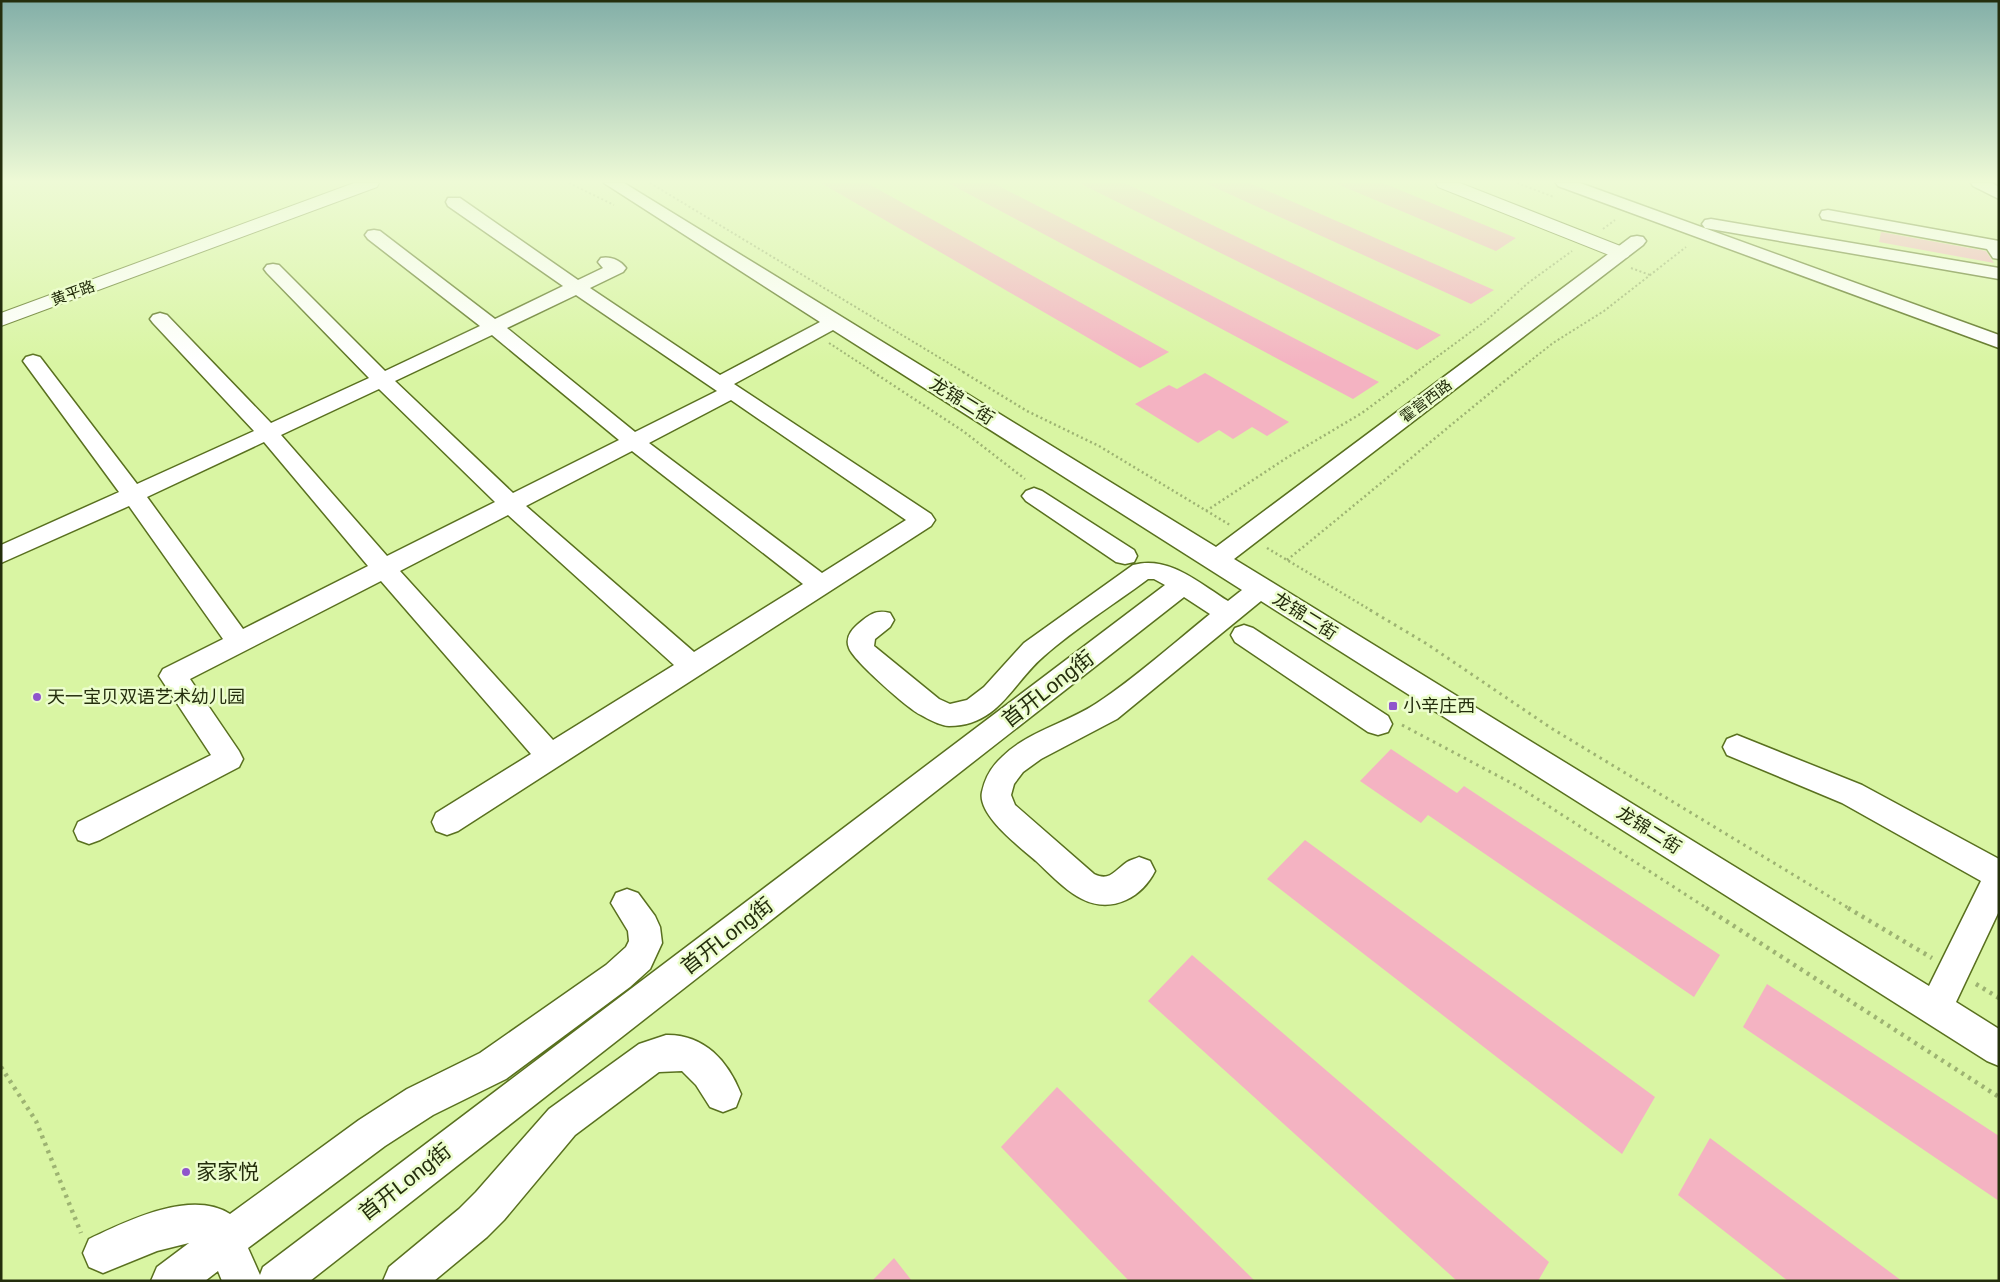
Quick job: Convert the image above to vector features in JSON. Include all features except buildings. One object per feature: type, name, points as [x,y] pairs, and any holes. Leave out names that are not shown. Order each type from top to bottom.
[{"type":"main road","name":"黄平路","points":[[1,320],[209,243]]},
{"type":"main road","points":[[1617,243],[1629,247]]},
{"type":"main road","points":[[1620,243],[1629,247]]},
{"type":"street","points":[[384,243],[494,327],[634,442],[821,585]]},
{"type":"street","points":[[447,822],[923,520],[727,387],[576,288],[512,243]]},
{"type":"street","name":"龙锦二街","points":[[708,243],[1999,1048]]},
{"type":"street","points":[[1728,243],[1999,342]]},
{"type":"street","points":[[1821,243],[1999,274]]},
{"type":"street","points":[[1982,243],[1994,245],[1999,254]]},
{"type":"street","name":"霍营西路","points":[[1216,560],[1629,247]]},
{"type":"street","points":[[1,555],[382,380],[617,268],[607,262]]},
{"type":"street","points":[[273,269],[382,380],[511,504],[692,666]]},
{"type":"street","points":[[160,318],[268,433],[384,569],[550,756]]},
{"type":"street","points":[[89,831],[229,759],[173,676],[634,442],[834,322]]},
{"type":"street","points":[[33,361],[239,642]]},
{"type":"street","points":[[1034,496],[1118,550]]},
{"type":"street","points":[[881,620],[862,635],[861,647],[865,653],[929,707],[948,715],[968,712],[987,701],[1033,650],[1142,571],[1161,572],[1221,609],[1228,611],[1222,610]]},
{"type":"street","name":"首开Long街","points":[[277,1281],[1165,583],[1222,610]]},
{"type":"street","points":[[1139,870],[1115,890],[1104,893],[1094,891],[1083,884],[1004,813],[997,804],[995,793],[998,783],[1010,768],[1041,744],[1087,723],[1107,710],[1222,610],[1261,588]]},
{"type":"street","points":[[1259,643],[1378,724]]},
{"type":"street","points":[[1737,747],[1852,794],[1997,880],[1935,1009]]},
{"type":"street","points":[[171,1281],[372,1133],[420,1102],[493,1066],[618,976],[638,958],[646,943],[644,927],[627,903]]},
{"type":"street","points":[[403,1281],[485,1212],[562,1122],[651,1056],[679,1051],[692,1055],[723,1094]]},
{"type":"street","points":[[94,1248],[188,1224],[202,1223],[213,1225],[230,1254]]},
{"type":"path","points":[[749,243],[1027,411],[1099,446],[1201,508]]},
{"type":"path","points":[[1288,560],[1373,491],[1427,443],[1553,343],[1604,311],[1686,247]]},
{"type":"path","points":[[1206,511],[1288,457],[1362,413],[1487,320],[1528,283],[1567,254]]},
{"type":"path","points":[[1301,568],[1427,644],[1560,733],[1999,998]]},
{"type":"path","points":[[1,1067],[36,1121],[94,1248]]},
{"type":"place","name":"天一宝贝双语艺术幼儿园","points":[[37,697]]},
{"type":"place","name":"小辛庄西","points":[[1393,706]]},
{"type":"place","name":"家家悦","points":[[186,1172]]}]
